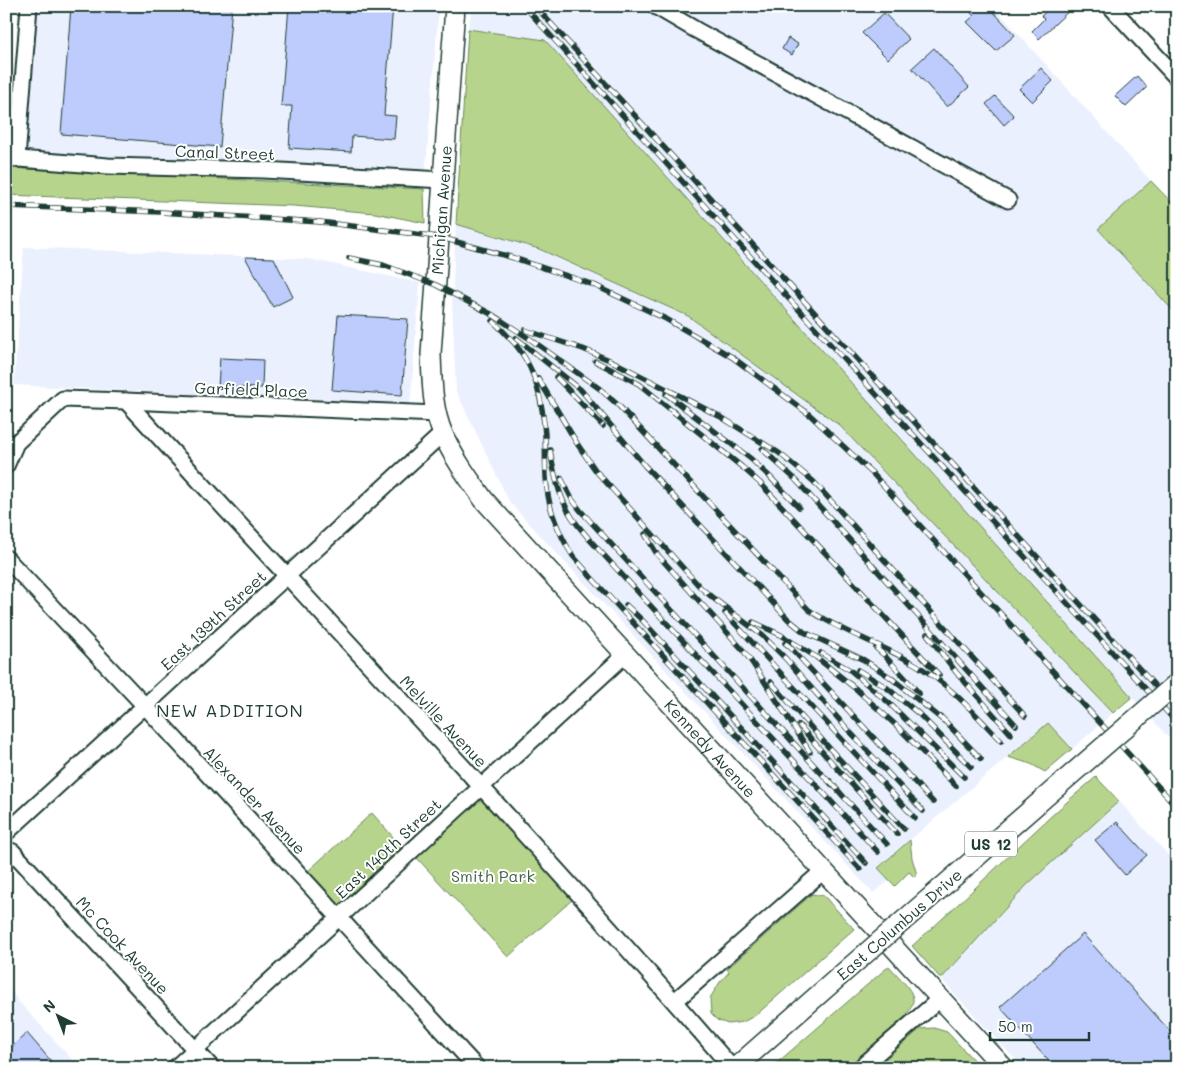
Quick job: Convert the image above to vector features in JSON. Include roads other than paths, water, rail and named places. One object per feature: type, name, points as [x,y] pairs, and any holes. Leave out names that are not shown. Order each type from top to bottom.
[{"type":"main road","name":"Michigan Avenue","points":[[437,414],[432,390],[431,354],[456,6]]},
{"type":"main road","name":"Kennedy Avenue","points":[[437,414],[443,433],[456,458],[484,500],[1004,1068]]},
{"type":"main road","name":"East Columbus Drive","points":[[734,1068],[1177,683]]},
{"type":"street","points":[[12,158],[29,6]]},
{"type":"street","points":[[655,6],[1008,200]]},
{"type":"street","points":[[1110,6],[1177,78]]},
{"type":"street","name":"Canal Street","points":[[12,158],[108,166],[254,170],[443,180]]},
{"type":"street","name":"Garfield Place","points":[[6,466],[16,443],[63,400],[437,414]]},
{"type":"street","name":"Melville Avenue","points":[[126,401],[481,786],[734,1068]]},
{"type":"street","name":"East 139th Street","points":[[6,834],[443,433]]},
{"type":"street","name":"Alexander Avenue","points":[[6,558],[145,706],[477,1068]]},
{"type":"street","name":"East 140th Street","points":[[175,1068],[626,654]]},
{"type":"street","name":"Mc Cook Avenue","points":[[6,849],[13,852],[212,1068]]},
{"type":"street","points":[[675,1002],[824,871]]},
{"type":"street","points":[[860,1068],[941,998]]},
{"type":"railway","points":[[524,6],[756,263],[1177,723]]},
{"type":"railway","points":[[535,6],[1177,710]]},
{"type":"railway","points":[[6,206],[160,212],[320,222],[439,237],[514,258],[594,285],[666,319],[732,357],[810,415],[872,473],[1177,807]]},
{"type":"railway","points":[[349,258],[383,265],[436,285],[493,315],[600,389],[619,406],[809,610],[835,625],[902,657],[927,672],[961,700],[1001,741]]},
{"type":"railway","points":[[493,321],[521,352],[536,381],[544,424],[547,492],[558,529],[573,556],[860,869]]},
{"type":"railway","points":[[525,330],[583,349],[612,361],[721,417],[779,453],[813,481],[1025,716]]},
{"type":"railway","points":[[516,338],[581,390],[645,466],[788,619],[804,632],[864,660],[890,677],[944,721]]},
{"type":"railway","points":[[595,361],[639,384],[760,483],[939,675]]},
{"type":"railway","points":[[556,377],[603,426]]},
{"type":"railway","points":[[538,378],[578,445],[596,471],[701,588],[763,636],[786,659],[923,811]]},
{"type":"railway","points":[[666,394],[751,459],[799,507]]},
{"type":"railway","points":[[762,449],[794,478],[1016,725]]},
{"type":"railway","points":[[550,450],[562,499],[572,517],[589,539],[878,852]]},
{"type":"railway","points":[[561,478],[580,510],[833,786]]},
{"type":"railway","points":[[645,534],[657,554],[743,650],[810,752]]},
{"type":"railway","points":[[626,605],[643,621],[866,863]]},
{"type":"railway","points":[[725,613],[915,818]]},
{"type":"railway","points":[[753,622],[781,635],[816,657],[856,689],[899,728],[956,786]]},
{"type":"railway","points":[[927,634],[956,672],[1011,734]]},
{"type":"railway","points":[[785,643],[933,802]]},
{"type":"railway","points":[[876,648],[919,693]]},
{"type":"railway","points":[[821,653],[850,670],[889,703],[964,777]]},
{"type":"railway","points":[[858,670],[886,687],[919,714],[971,767]]},
{"type":"railway","points":[[771,682],[904,829]]},
{"type":"railway","points":[[941,717],[981,759]]},
{"type":"railway","points":[[799,725],[897,834]]},
{"type":"railway","points":[[830,781],[887,844]]},
{"type":"district","name":"NEW ADDITION","points":[[230,710]]},
{"type":"park label","name":"Smith Park","points":[[493,875]]}]
